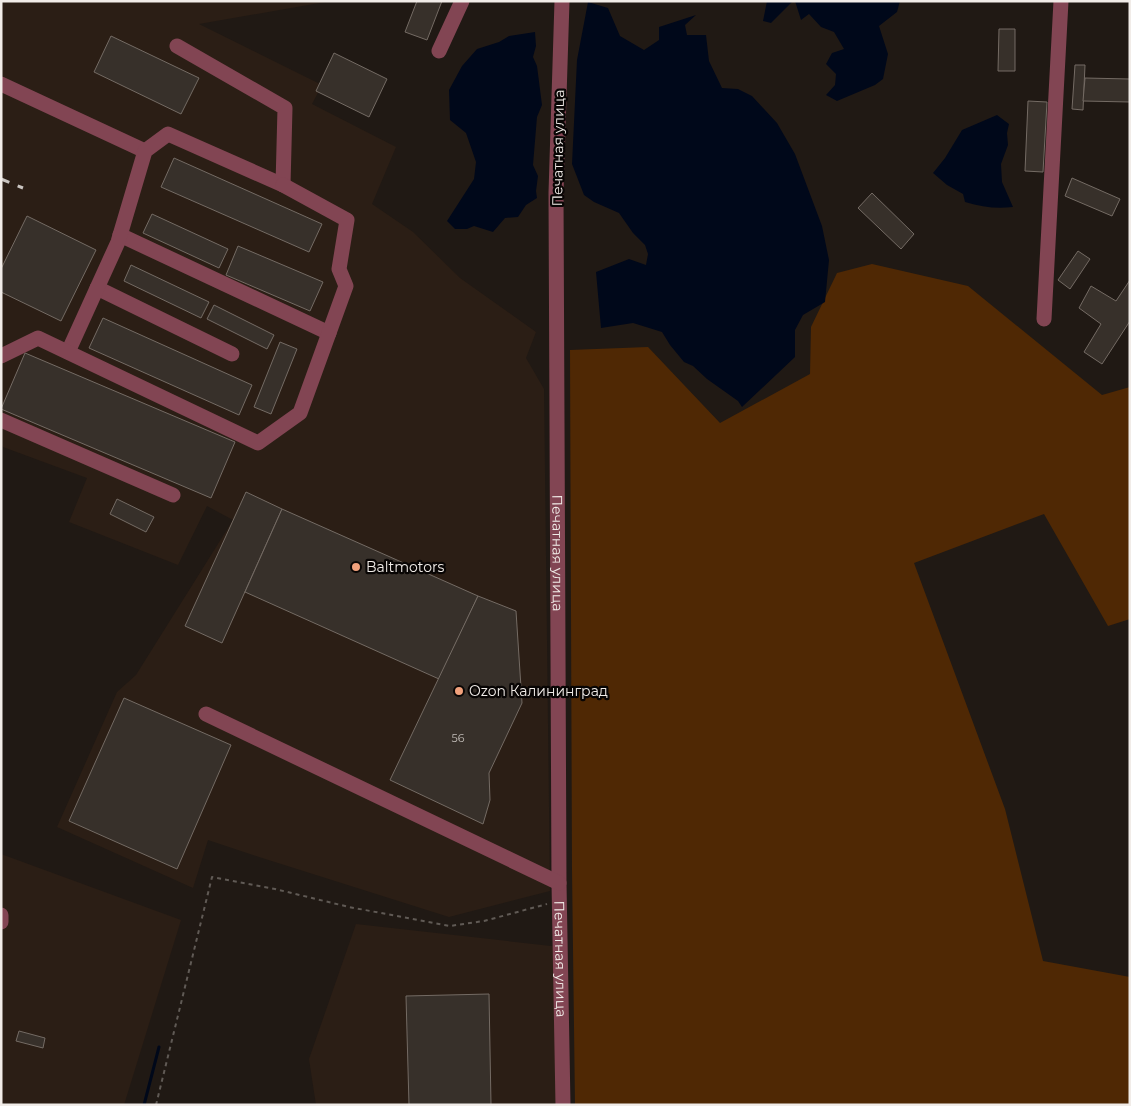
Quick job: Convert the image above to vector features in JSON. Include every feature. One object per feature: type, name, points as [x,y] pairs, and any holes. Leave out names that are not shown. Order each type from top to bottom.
[{"type":"street","points":[[439,51],[462,1]]},
{"type":"street","name":"Печатная улица","points":[[562,1],[556,193],[559,901],[563,1105]]},
{"type":"street","points":[[1044,319],[1061,1]]},
{"type":"street","points":[[177,46],[285,108],[283,185]]},
{"type":"street","points":[[1,84],[145,151]]},
{"type":"street","points":[[1,356],[38,338],[258,443],[300,413],[346,286],[339,269],[347,220],[283,185],[168,134],[145,151],[120,235],[68,352]]},
{"type":"street","points":[[120,235],[329,333]]},
{"type":"street","points":[[97,288],[232,354]]},
{"type":"street","points":[[1,420],[173,495]]},
{"type":"street","points":[[206,714],[559,883]]},
{"type":"street","points":[[1,915],[1,922]]},
{"type":"path","points":[[156,1105],[212,877],[275,889],[349,907],[450,926],[484,921],[559,901]]},
{"type":"shaded area","points":[[1,1],[331,1],[199,24],[322,85],[312,104],[396,147],[372,204],[413,232],[460,278],[536,332],[526,358],[544,389],[550,891],[449,917],[208,840],[193,888],[57,827],[117,692],[136,675],[233,520],[207,506],[178,565],[69,522],[87,478],[3,447],[1,443]]},
{"type":"shaded area","points":[[872,264],[968,286],[1102,395],[1130,387],[1130,619],[1108,626],[1044,514],[914,563],[1005,809],[1043,961],[1130,977],[1130,1105],[575,1105],[570,350],[648,347],[720,423],[810,374],[811,327],[837,273]]},
{"type":"shaded area","points":[[1,854],[181,920],[124,1105],[1,1105]]},
{"type":"shaded area","points":[[356,924],[560,947],[560,1105],[316,1105],[309,1059]]},
{"type":"water","points":[[767,1],[793,1],[771,23],[763,21]]},
{"type":"water","points":[[795,1],[900,1],[897,12],[879,26],[888,54],[883,79],[875,85],[837,101],[826,95],[835,85],[836,74],[826,64],[832,53],[844,49],[834,32],[821,27],[809,14],[801,20]]},
{"type":"water","points":[[588,2],[608,8],[620,36],[644,50],[659,40],[659,27],[696,15],[685,25],[687,35],[706,35],[709,61],[722,88],[738,89],[752,96],[777,123],[795,154],[822,226],[829,260],[825,302],[803,315],[795,330],[795,357],[742,407],[738,401],[707,379],[693,366],[684,362],[662,332],[633,323],[601,328],[596,272],[629,259],[646,265],[648,254],[645,245],[633,233],[619,213],[594,202],[584,195],[572,164],[577,60]]},
{"type":"water","points":[[535,32],[536,46],[533,57],[537,66],[542,105],[537,117],[533,165],[538,176],[537,198],[526,205],[518,217],[505,218],[493,232],[474,226],[467,229],[455,229],[447,221],[474,179],[476,162],[466,133],[450,120],[449,90],[462,66],[477,49],[499,42],[509,36]]},
{"type":"water","points":[[997,115],[1009,124],[1007,133],[1008,145],[1001,164],[1002,182],[1013,207],[989,207],[965,202],[963,194],[947,185],[933,173],[945,158],[962,130]]},
{"type":"building","points":[[417,1],[442,1],[427,40],[405,32]]},
{"type":"building","points":[[999,29],[1015,29],[1015,71],[998,71]]},
{"type":"building","points":[[111,36],[199,78],[181,114],[94,72]]},
{"type":"building","points":[[334,53],[387,79],[369,117],[316,91]]},
{"type":"building","points":[[1075,65],[1085,65],[1083,110],[1072,109]]},
{"type":"building","points":[[1085,78],[1130,79],[1130,102],[1083,101]]},
{"type":"building","points":[[1028,101],[1047,102],[1043,172],[1025,171]]},
{"type":"building","points":[[174,158],[322,224],[309,252],[161,187]]},
{"type":"building","points":[[1072,178],[1120,199],[1112,216],[1065,196]]},
{"type":"building","points":[[872,193],[914,234],[901,249],[858,208]]},
{"type":"building","points":[[152,214],[228,249],[219,268],[143,233]]},
{"type":"building","points":[[27,216],[96,250],[61,321],[1,292],[1,269]]},
{"type":"building","points":[[238,246],[323,282],[310,311],[226,275]]},
{"type":"building","points":[[1078,251],[1090,259],[1070,289],[1058,280]]},
{"type":"building","points":[[131,265],[209,302],[201,318],[124,281]]},
{"type":"building","points":[[1130,280],[1130,321],[1102,364],[1084,352],[1101,324],[1079,308],[1091,286],[1116,301]]},
{"type":"building","points":[[214,305],[274,335],[267,349],[207,319]]},
{"type":"building","points":[[103,318],[252,385],[239,415],[89,348]]},
{"type":"building","points":[[280,342],[297,349],[271,414],[254,407]]},
{"type":"building","points":[[25,353],[235,442],[211,498],[1,409]]},
{"type":"building","points":[[246,492],[282,509],[222,643],[185,626]]},
{"type":"building","points":[[117,499],[154,517],[146,532],[110,514]]},
{"type":"building","points":[[282,509],[478,596],[439,679],[245,592]]},
{"type":"building","points":[[478,596],[516,611],[522,703],[489,773],[490,800],[483,824],[390,780]]},
{"type":"building","points":[[124,698],[231,745],[177,869],[69,821]]},
{"type":"building","points":[[489,994],[491,1105],[409,1105],[406,996]]},
{"type":"building","points":[[19,1031],[45,1038],[43,1048],[16,1041]]},
{"type":"waterway","points":[[144,1105],[159,1047]]},
{"type":"railway","points":[[1,179],[23,188]]},
{"type":"place","name":"Baltmotors","points":[[356,567]]},
{"type":"place","name":"Ozon Калининград","points":[[459,691]]}]
